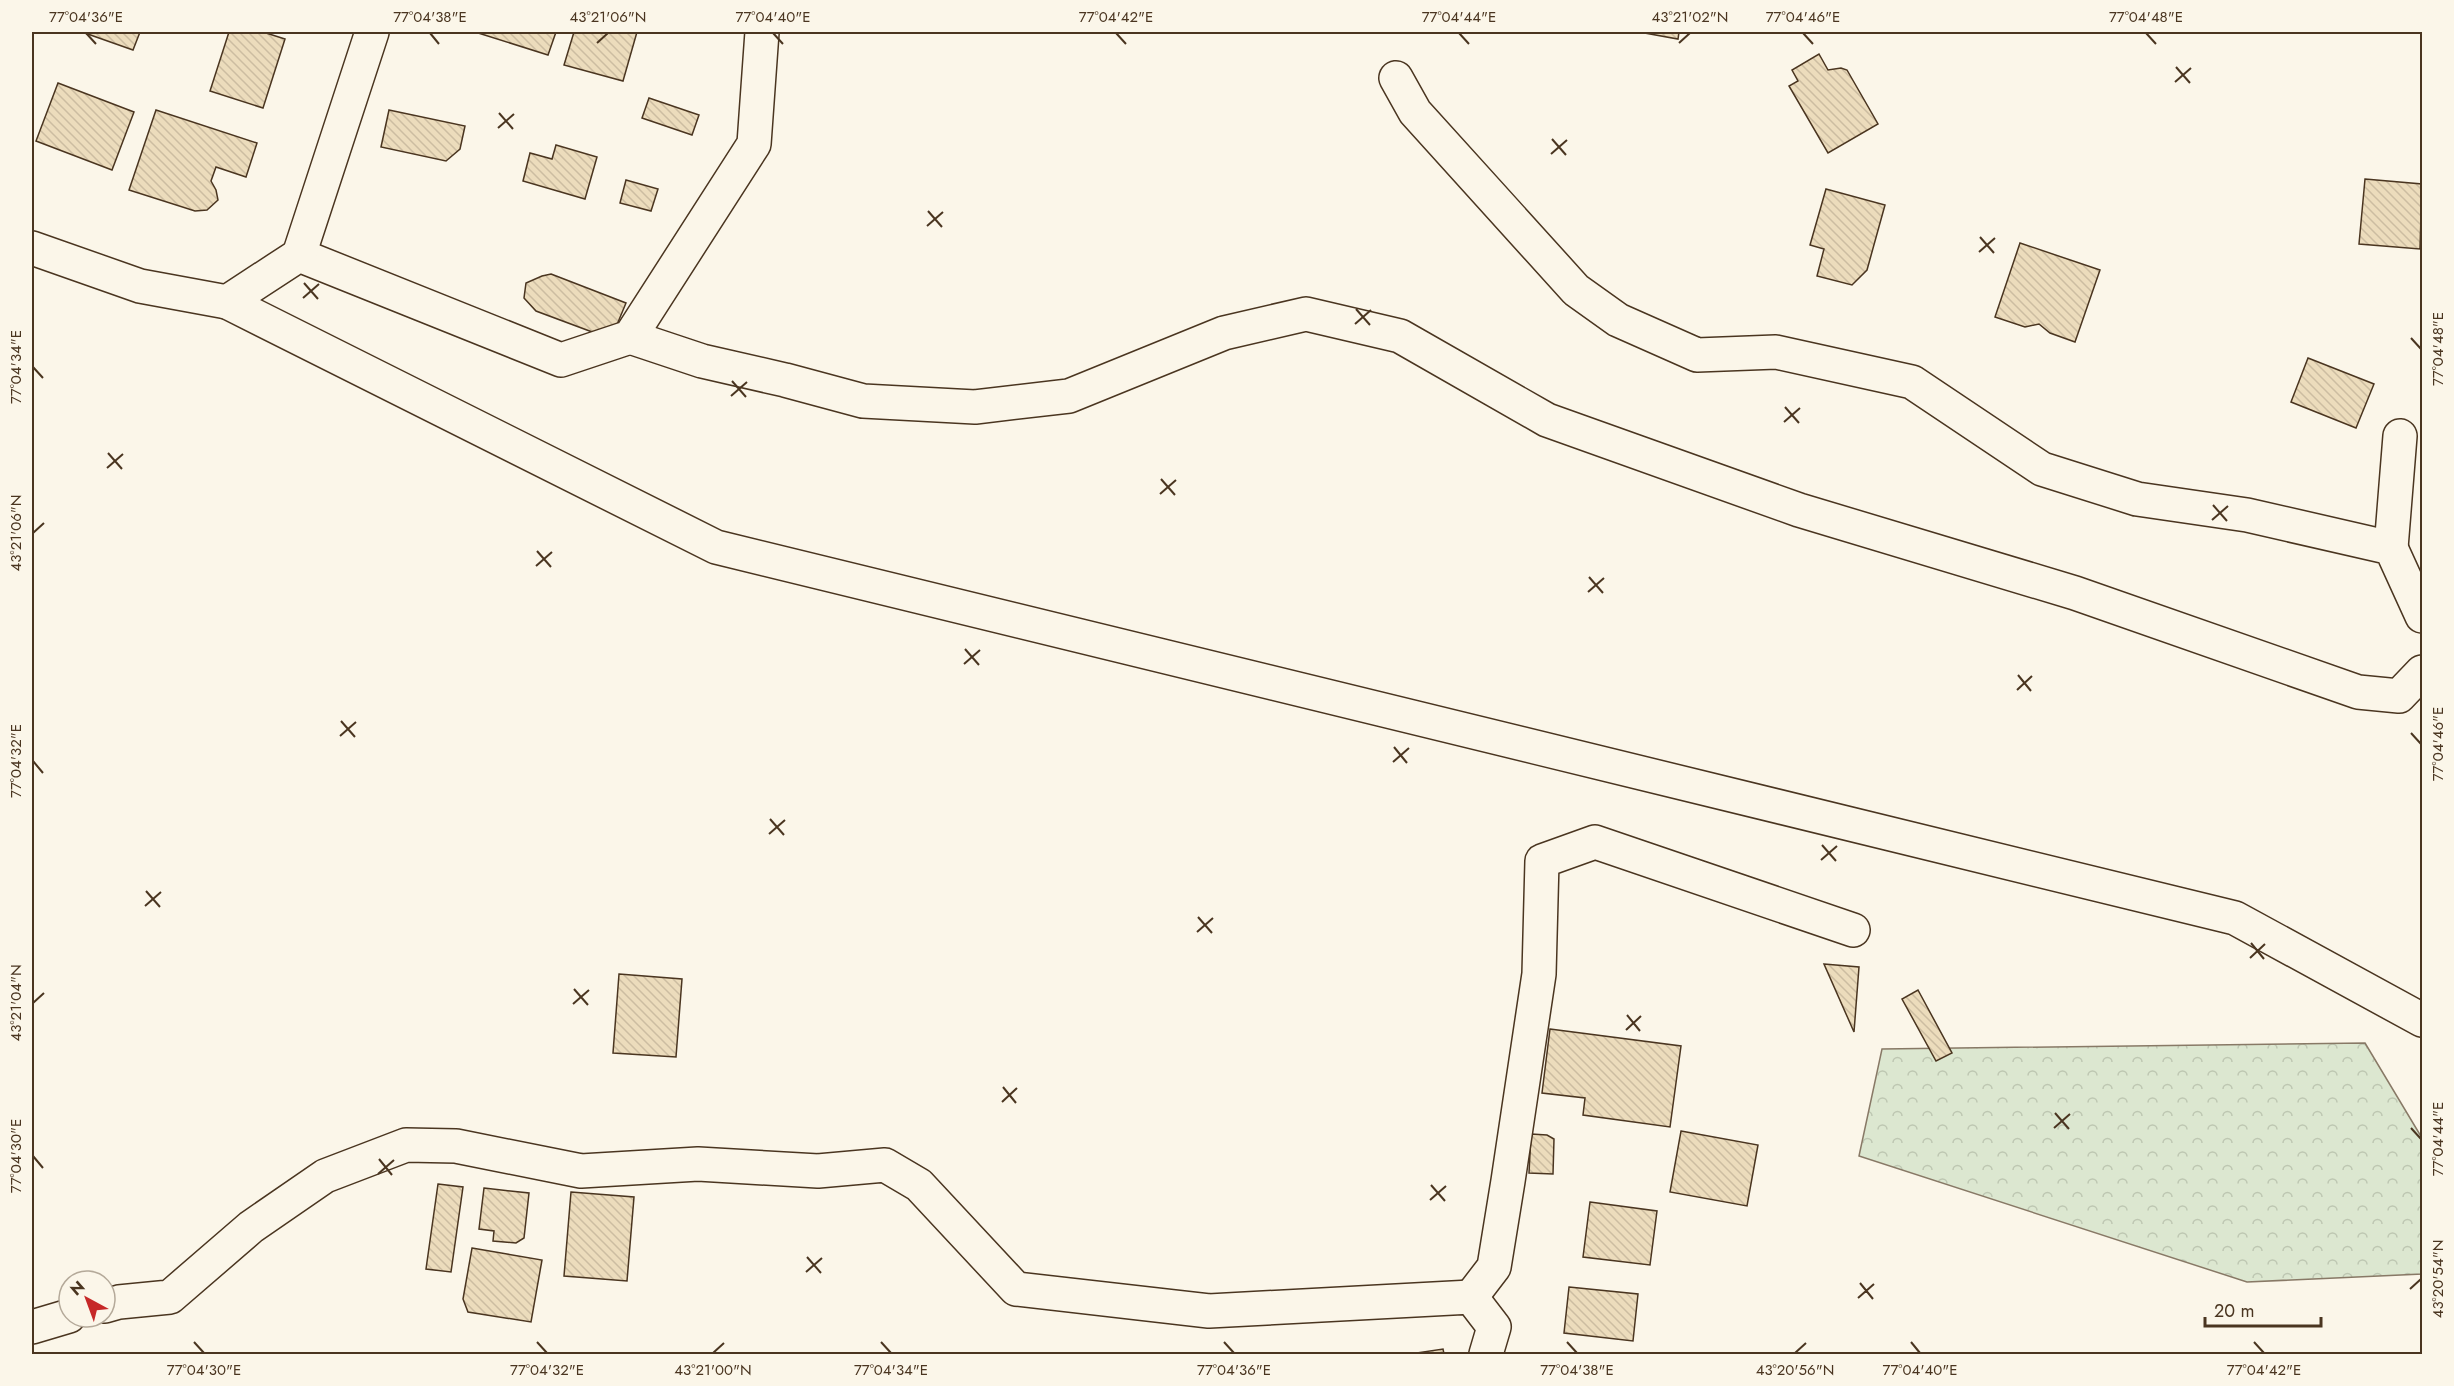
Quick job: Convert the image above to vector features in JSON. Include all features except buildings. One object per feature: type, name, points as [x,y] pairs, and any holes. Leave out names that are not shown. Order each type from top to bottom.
[{"type":"street","points":[[227,302],[299,255],[372,32]]},
{"type":"street","points":[[630,337],[754,144],[762,32]]},
{"type":"street","points":[[1396,78],[1415,112],[1576,290],[1618,320],[1697,355],[1776,352],[1912,382],[2042,469],[2137,499],[2247,515],[2391,548]]},
{"type":"street","points":[[32,248],[140,286],[227,302],[716,548],[2235,918],[2422,1020]]},
{"type":"street","points":[[299,255],[561,360],[630,337],[702,361],[863,401],[975,407],[1069,396],[1224,333],[1306,314],[1400,336],[1558,424],[1799,510],[2075,593],[2358,692],[2399,696],[2422,672]]},
{"type":"street","points":[[2400,436],[2391,548],[2422,616]]},
{"type":"street","points":[[117,1303],[170,1297],[251,1227],[325,1176],[406,1145],[456,1146],[581,1171],[698,1164],[818,1171],[885,1165],[919,1185],[1016,1289],[1209,1311],[1471,1297],[1494,1267],[1539,974],[1542,861],[1595,842],[1853,930]]},
{"type":"street","points":[[1471,1297],[1494,1327],[1486,1354]]},
{"type":"street","points":[[32,1327],[57,1320]]},
{"type":"green space","points":[[2365,1043],[2422,1138],[2422,1274],[2247,1282],[1859,1156],[1882,1049]]}]
